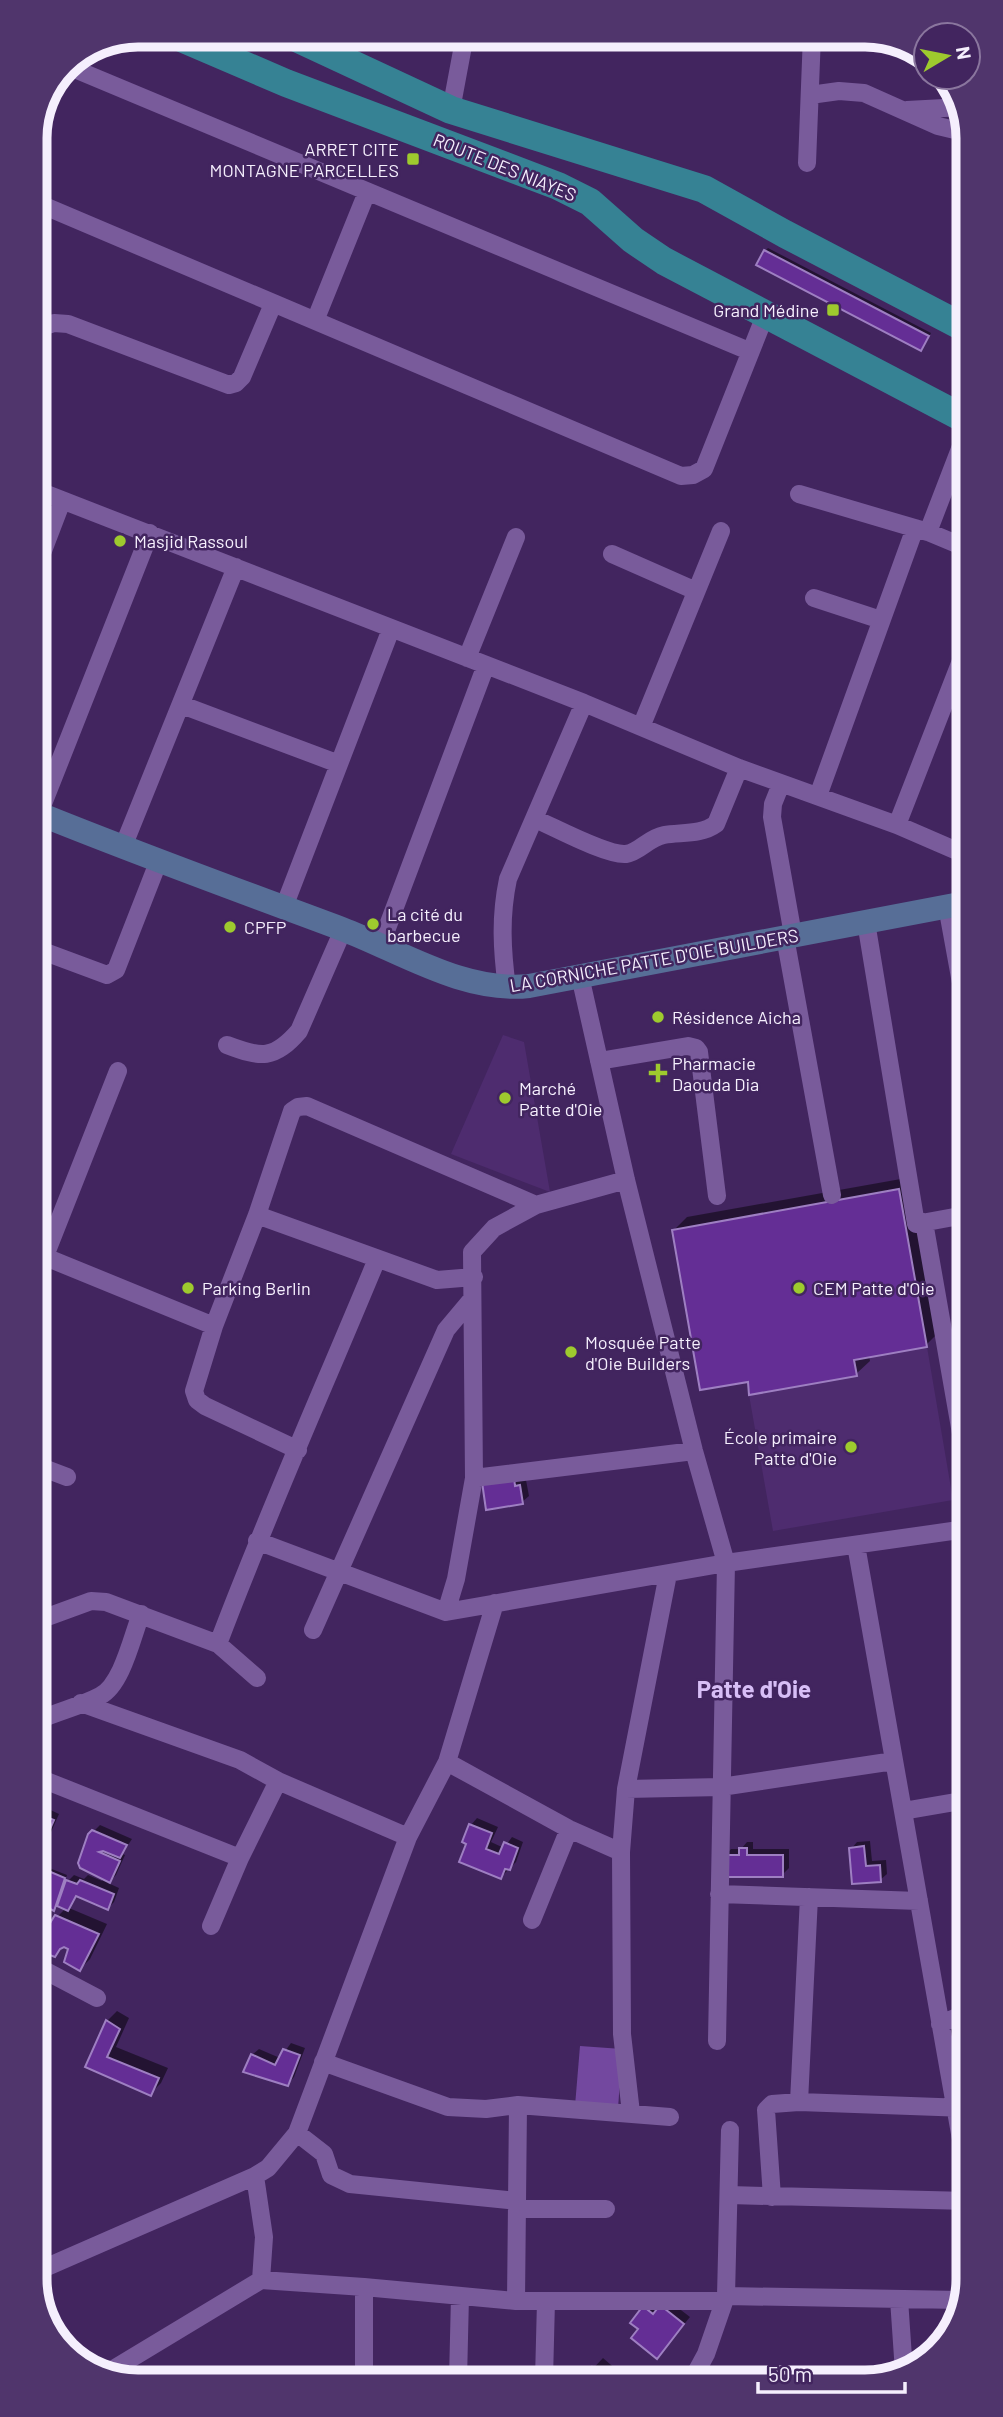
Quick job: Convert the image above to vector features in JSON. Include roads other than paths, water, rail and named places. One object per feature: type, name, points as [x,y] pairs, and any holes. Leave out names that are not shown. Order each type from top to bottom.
[{"type":"main road","name":"ROUTE DES NIAYES","points":[[202,47],[286,83],[558,186],[590,202],[633,240],[664,261],[956,414]]},
{"type":"main road","name":"ROUTE DES NIAYES","points":[[316,47],[451,110],[704,188],[785,234],[956,323]]},
{"type":"street","points":[[451,110],[454,81],[462,47]]},
{"type":"street","points":[[807,163],[812,47]]},
{"type":"street","points":[[78,70],[749,351]]},
{"type":"street","points":[[810,95],[839,91],[864,93],[938,126],[955,130]]},
{"type":"street","points":[[905,110],[950,108]]},
{"type":"street","points":[[315,321],[367,192]]},
{"type":"street","points":[[47,207],[681,476],[693,475],[704,469],[766,313]]},
{"type":"street","points":[[47,325],[68,324],[229,385],[242,377],[273,304]]},
{"type":"street","points":[[818,796],[881,620],[956,458]]},
{"type":"street","points":[[799,494],[922,530],[956,544]]},
{"type":"street","points":[[47,495],[584,704],[739,768],[897,825],[956,851]]},
{"type":"street","points":[[47,540],[62,501]]},
{"type":"street","points":[[641,727],[721,531]]},
{"type":"street","points":[[47,790],[150,533]]},
{"type":"street","points":[[467,658],[516,537]]},
{"type":"street","points":[[612,554],[696,591]]},
{"type":"street","points":[[123,847],[236,567]]},
{"type":"street","points":[[814,598],[881,620]]},
{"type":"street","points":[[284,907],[391,629]]},
{"type":"street","points":[[381,944],[486,666]]},
{"type":"street","points":[[897,825],[956,674]]},
{"type":"street","points":[[507,988],[501,945],[502,906],[508,879],[584,704]]},
{"type":"street","points":[[182,705],[339,764]]},
{"type":"street","points":[[535,819],[609,851],[625,854],[657,836],[701,831],[716,824],[739,768]]},
{"type":"street","points":[[781,784],[772,817],[832,1195]]},
{"type":"street","name":"LA CORNICHE PATTE D'OIE BUILDERS","points":[[47,817],[381,944],[450,975],[479,984],[507,988],[956,905]]},
{"type":"street","points":[[47,953],[107,975],[113,974],[159,860]]},
{"type":"street","points":[[866,922],[916,1224],[956,1217]]},
{"type":"street","points":[[227,1045],[260,1056],[274,1053],[288,1044],[299,1031],[343,930]]},
{"type":"street","points":[[580,976],[626,1180],[694,1451],[726,1563],[717,2041]]},
{"type":"street","points":[[599,1060],[688,1046],[696,1048],[699,1052],[717,1196]]},
{"type":"street","points":[[47,1241],[118,1071]]},
{"type":"street","points":[[298,1450],[205,1406],[197,1400],[194,1391],[214,1326],[257,1215],[292,1111],[307,1106],[536,1205]]},
{"type":"street","points":[[446,1612],[456,1579],[474,1478],[472,1252],[494,1228],[536,1205],[626,1180]]},
{"type":"street","points":[[257,1215],[437,1280],[474,1277]]},
{"type":"street","points":[[925,1222],[956,1362]]},
{"type":"street","points":[[47,1257],[214,1326]]},
{"type":"street","points":[[218,1644],[257,1541],[377,1259]]},
{"type":"street","points":[[313,1630],[446,1330],[472,1299]]},
{"type":"street","points":[[474,1478],[694,1451]]},
{"type":"street","points":[[47,1469],[67,1476]]},
{"type":"street","points":[[257,1541],[446,1612],[726,1563],[956,1530]]},
{"type":"street","points":[[856,1545],[940,2024],[956,2087]]},
{"type":"street","points":[[631,2113],[622,2034],[621,1852],[626,1789],[668,1574]]},
{"type":"street","points":[[47,1617],[91,1601],[106,1602],[218,1644],[257,1678]]},
{"type":"street","points":[[47,2267],[255,2176],[268,2168],[297,2133],[408,1838],[447,1762],[495,1603]]},
{"type":"street","points":[[47,1717],[102,1696],[112,1687],[141,1614]]},
{"type":"street","points":[[81,1703],[240,1760],[278,1781],[408,1838]]},
{"type":"street","points":[[626,1789],[722,1787],[894,1761]]},
{"type":"street","points":[[447,1762],[569,1829],[621,1852]]},
{"type":"street","points":[[47,1781],[240,1858]]},
{"type":"street","points":[[211,1926],[240,1858],[278,1781]]},
{"type":"street","points":[[903,1811],[956,1802]]},
{"type":"street","points":[[532,1920],[569,1829]]},
{"type":"street","points":[[719,1894],[919,1901]]},
{"type":"street","points":[[799,2102],[810,1897]]},
{"type":"street","points":[[47,1972],[97,1998]]},
{"type":"street","points":[[940,2024],[956,2017]]},
{"type":"street","points":[[323,2062],[448,2108],[486,2109],[518,2105],[670,2117]]},
{"type":"street","points":[[772,2197],[766,2110],[772,2104],[799,2102],[956,2107]]},
{"type":"street","points":[[516,2301],[518,2105]]},
{"type":"street","points":[[697,2370],[706,2354],[725,2298],[730,2130]]},
{"type":"street","points":[[297,2133],[324,2154],[331,2175],[350,2184],[517,2205],[606,2209]]},
{"type":"street","points":[[255,2176],[264,2236],[261,2280]]},
{"type":"street","points":[[729,2194],[956,2201]]},
{"type":"street","points":[[117,2367],[261,2280],[516,2301],[725,2298],[953,2300]]},
{"type":"street","points":[[364,2287],[364,2370]]},
{"type":"street","points":[[458,2370],[460,2296]]},
{"type":"street","points":[[899,2299],[903,2361]]},
{"type":"street","points":[[544,2370],[546,2301]]},
{"type":"place","name":"ARRET CITE MONTAGNE PARCELLES","points":[[413,159]]},
{"type":"place","name":"Grand Médine","points":[[833,310]]},
{"type":"place","name":"Masjid Rassoul","points":[[120,541]]},
{"type":"place","name":"La cité du barbecue","points":[[373,924]]},
{"type":"place","name":"CPFP","points":[[230,927]]},
{"type":"place","name":"Résidence Aicha","points":[[658,1017]]},
{"type":"place","name":"Pharmacie Daouda Dia","points":[[658,1073]]},
{"type":"place","name":"Marché Patte d'Oie","points":[[505,1098]]},
{"type":"place","name":"Parking Berlin","points":[[188,1288]]},
{"type":"place","name":"CEM Patte d'Oie","points":[[799,1288]]},
{"type":"place","name":"Mosquée Patte d'Oie Builders","points":[[571,1352]]},
{"type":"place","name":"École primaire Patte d'Oie","points":[[851,1447]]},
{"type":"district","name":"Patte d'Oie","points":[[754,1688]]}]
